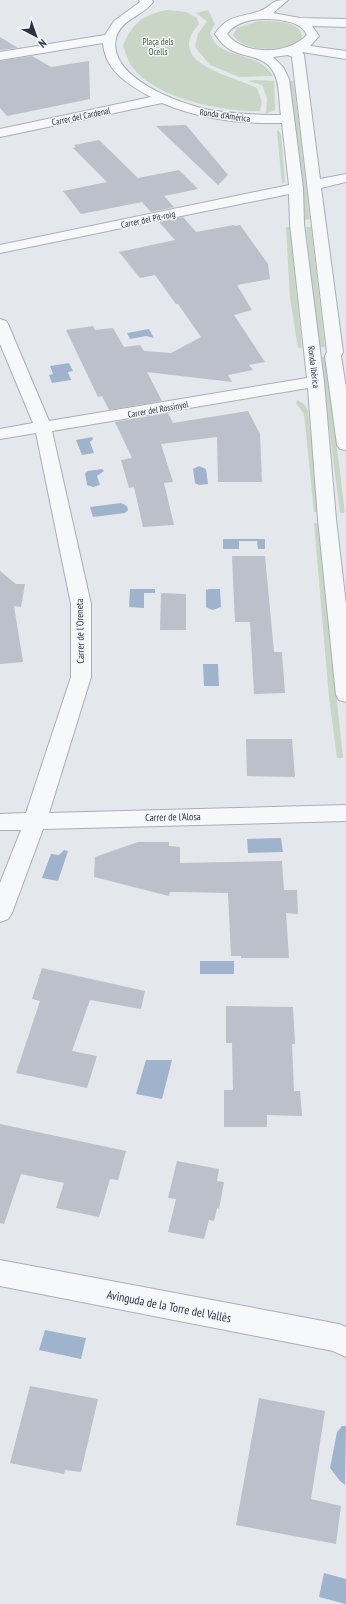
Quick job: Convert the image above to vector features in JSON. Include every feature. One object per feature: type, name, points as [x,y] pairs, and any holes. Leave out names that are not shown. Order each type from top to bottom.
[{"type":"street","points":[[0,56],[110,38],[113,30],[122,21],[139,10],[147,2],[145,0]]},
{"type":"street","points":[[284,0],[267,12],[231,22],[224,28],[221,34],[223,40],[231,45],[256,52],[295,50],[343,54]]},
{"type":"street","points":[[284,0],[284,7],[293,20],[306,26],[312,35],[343,54]]},
{"type":"street","points":[[257,16],[346,24]]},
{"type":"street","points":[[295,50],[309,42],[312,35],[346,24]]},
{"type":"street","name":"Ronda d'Amèrica","points":[[110,38],[109,48],[117,67],[123,74],[161,99],[198,112],[263,120],[287,119]]},
{"type":"street","name":"Ronda Ibèrica","points":[[295,50],[298,55],[314,185],[341,377],[346,445]]},
{"type":"street","name":"Ronda Ibèrica","points":[[256,52],[276,65],[280,71],[287,119],[296,188],[297,224],[316,382],[346,695]]},
{"type":"street","name":"Carrer del Cardenal","points":[[0,133],[161,99]]},
{"type":"street","points":[[314,185],[346,178]]},
{"type":"street","name":"Carrer del Pit-roig","points":[[0,249],[296,188]]},
{"type":"street","name":"Carrer de l'Oreneta","points":[[0,324],[43,428],[82,604],[80,677],[35,822],[0,913]]},
{"type":"street","name":"Carrer del Rossinyol","points":[[0,434],[316,382]]},
{"type":"street","name":"Carrer de l'Alosa","points":[[0,822],[346,813]]},
{"type":"street","name":"Avinguda de la Torre del Vallès","points":[[0,1273],[344,1339]]},
{"type":"green space","name":"Plaça dels Ocells","points":[[167,10],[186,12],[197,18],[199,24],[190,38],[190,49],[195,59],[219,73],[257,88],[262,102],[260,111],[228,109],[192,102],[158,88],[144,79],[133,68],[128,60],[123,46],[130,31],[139,21],[151,14]]},
{"type":"green space","points":[[208,10],[215,24],[210,33],[216,44],[222,49],[260,63],[267,68],[273,76],[239,77],[210,65],[195,47],[198,34],[207,21],[196,13]]},
{"type":"green space","points":[[259,21],[278,22],[292,25],[301,32],[302,38],[296,43],[287,46],[266,49],[246,45],[238,41],[233,35],[237,28]]},
{"type":"green space","points":[[248,81],[274,81],[275,110],[266,114],[267,98],[262,85]]},
{"type":"green space","points":[[290,81],[293,81],[295,92],[310,219],[305,220]]},
{"type":"green space","points":[[278,130],[281,134],[285,182],[282,184],[277,131]]},
{"type":"green space","points":[[286,227],[290,227],[302,348],[298,348],[290,298]]},
{"type":"green space","points":[[306,227],[311,227],[325,347],[319,347]]},
{"type":"green space","points":[[320,357],[326,357],[345,513],[340,513]]},
{"type":"green space","points":[[297,400],[305,405],[308,411],[319,512],[314,512],[304,414],[296,403]]},
{"type":"green space","points":[[314,523],[321,523],[332,655],[343,758],[337,758],[329,697]]},
{"type":"water","points":[[149,329],[154,338],[146,336],[130,339],[127,333]]},
{"type":"water","points":[[69,363],[73,371],[68,372],[71,380],[52,383],[49,375],[53,374],[50,366]]},
{"type":"water","points":[[92,437],[93,439],[90,442],[94,453],[82,455],[76,440]]},
{"type":"water","points":[[199,466],[206,469],[208,484],[199,485],[195,483],[193,469]]},
{"type":"water","points":[[102,469],[104,471],[97,476],[100,485],[93,487],[87,485],[85,473],[88,471]]},
{"type":"water","points":[[121,503],[127,506],[128,510],[125,513],[93,517],[90,507]]},
{"type":"water","points":[[223,539],[265,539],[265,549],[258,549],[257,541],[239,541],[239,549],[223,549]]},
{"type":"water","points":[[130,589],[155,589],[155,593],[144,593],[144,608],[129,607]]},
{"type":"water","points":[[220,589],[221,607],[213,610],[206,607],[206,590]]},
{"type":"water","points":[[203,664],[218,664],[219,686],[204,686]]},
{"type":"water","points":[[281,838],[283,852],[248,853],[247,839]]},
{"type":"water","points":[[64,850],[68,851],[58,881],[42,878],[51,854],[59,855]]},
{"type":"water","points":[[200,961],[234,961],[234,974],[200,974]]},
{"type":"water","points":[[146,1060],[172,1060],[162,1099],[136,1094]]},
{"type":"water","points":[[45,1330],[86,1338],[81,1359],[39,1350]]},
{"type":"water","points":[[342,1426],[346,1426],[345,1485],[330,1468],[337,1432]]},
{"type":"water","points":[[324,1573],[346,1579],[346,1604],[319,1597]]},
{"type":"building","points":[[0,37],[18,48],[0,50]]},
{"type":"building","points":[[32,56],[51,67],[89,61],[90,99],[7,116],[0,108],[0,61]]},
{"type":"building","points":[[186,125],[228,175],[218,185],[156,126]]},
{"type":"building","points":[[99,140],[138,178],[179,170],[198,189],[164,196],[174,207],[151,212],[142,202],[81,214],[63,191],[107,182],[73,148],[76,147],[74,145]]},
{"type":"building","points":[[183,217],[196,232],[240,225],[268,264],[270,279],[237,285],[252,310],[234,315],[265,362],[249,365],[253,370],[228,375],[232,382],[147,372],[162,401],[109,410],[102,396],[98,397],[66,330],[93,326],[95,330],[113,328],[124,347],[140,345],[144,351],[171,353],[201,337],[155,275],[140,278],[119,252],[175,240],[159,222]]},
{"type":"building","points":[[248,411],[260,434],[262,482],[218,482],[217,437],[161,444],[173,482],[164,483],[174,525],[143,527],[134,487],[129,488],[121,460],[132,458],[115,422],[168,413],[173,423]]},
{"type":"building","points":[[232,556],[265,556],[274,652],[282,652],[285,693],[254,694],[250,622],[235,622]]},
{"type":"building","points":[[0,571],[16,584],[25,584],[21,607],[14,606],[23,662],[0,664]]},
{"type":"building","points":[[161,593],[186,594],[186,630],[160,630]]},
{"type":"building","points":[[246,739],[292,739],[295,777],[247,776]]},
{"type":"building","points":[[138,842],[169,842],[169,846],[180,847],[180,863],[282,861],[284,890],[297,890],[298,914],[286,913],[289,958],[241,958],[241,956],[231,956],[228,893],[170,892],[169,896],[94,877],[95,857]]},
{"type":"building","points":[[42,968],[145,991],[141,1009],[90,1000],[72,1051],[97,1056],[87,1088],[16,1073],[40,1001],[32,999]]},
{"type":"building","points":[[226,1006],[293,1007],[295,1044],[292,1044],[294,1091],[300,1091],[302,1116],[267,1115],[267,1127],[224,1127],[224,1090],[233,1090],[232,1043],[226,1043]]},
{"type":"building","points":[[0,1124],[126,1151],[118,1180],[110,1179],[99,1217],[56,1208],[64,1183],[21,1174],[4,1224],[0,1223]]},
{"type":"building","points":[[177,1161],[219,1169],[217,1181],[224,1182],[219,1209],[217,1208],[214,1221],[209,1220],[204,1239],[168,1232],[176,1199],[168,1198]]},
{"type":"building","points":[[30,1386],[98,1399],[81,1472],[65,1470],[64,1474],[10,1463]]},
{"type":"building","points":[[259,1398],[325,1411],[311,1499],[341,1506],[336,1544],[236,1525]]}]
